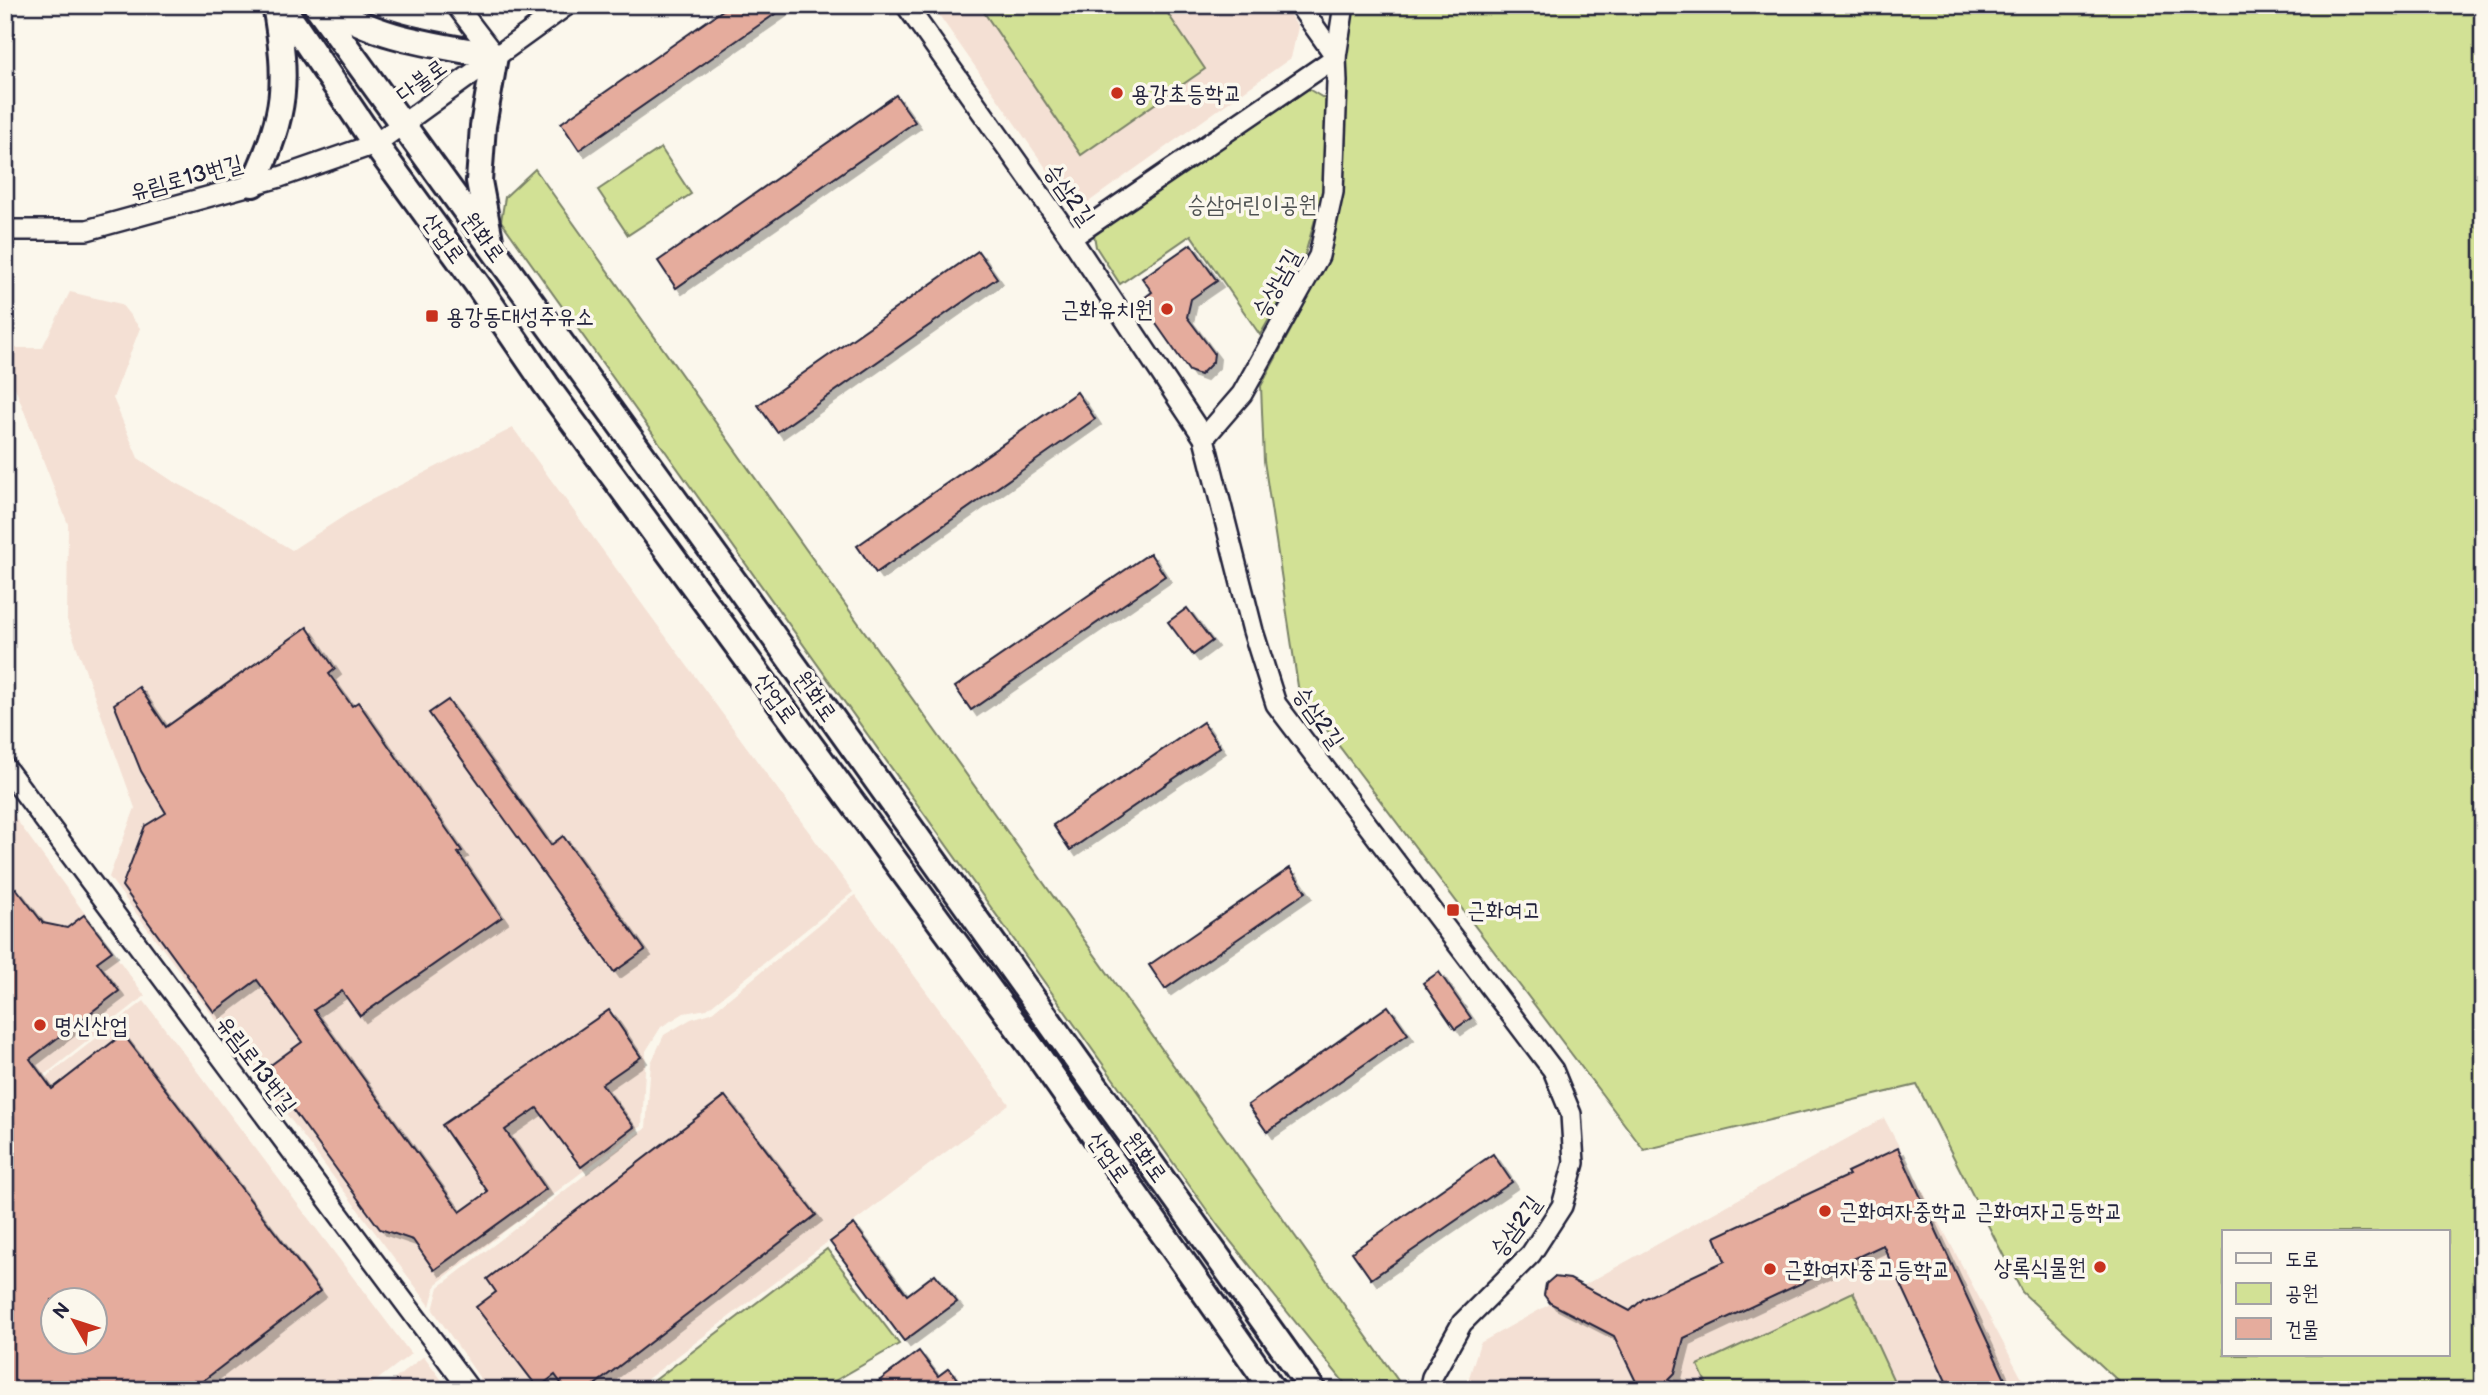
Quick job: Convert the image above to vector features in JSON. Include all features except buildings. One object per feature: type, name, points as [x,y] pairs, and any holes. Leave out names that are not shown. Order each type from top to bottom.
[{"type":"street","points":[[253,184],[270,151],[279,120],[283,89],[282,46],[275,5]]},
{"type":"street","name":"산업로","points":[[281,5],[375,144],[477,284],[546,385],[1039,1057],[1273,1390]]},
{"type":"street","name":"원화로","points":[[316,5],[741,591],[1313,1390]]},
{"type":"street","points":[[328,5],[339,13],[377,30],[495,56]]},
{"type":"street","points":[[456,5],[495,56],[483,126],[479,181],[491,248]]},
{"type":"street","name":"다불로","points":[[375,144],[567,5]]},
{"type":"street","name":"승삼2길","points":[[906,5],[1070,238],[1204,438],[1253,631],[1276,704],[1553,1070],[1571,1114],[1574,1163],[1562,1206],[1531,1254],[1462,1324],[1427,1386]]},
{"type":"street","points":[[1070,238],[1336,57],[1299,5]]},
{"type":"street","name":"승상남길","points":[[1204,438],[1242,394],[1319,256],[1333,192],[1336,57],[1344,5]]},
{"type":"street","name":"유림로13번길","points":[[5,230],[87,230],[253,184],[375,144]]},
{"type":"street","name":"유림로13번길","points":[[5,767],[470,1390]]},
{"type":"shaded area","name":"용강초등학교","points":[[932,5],[1283,5],[1298,27],[1291,58],[1087,203],[1069,201]]},
{"type":"shaded area","points":[[70,292],[121,304],[140,328],[113,398],[138,458],[292,550],[361,505],[513,428],[853,892],[707,1009],[684,1013],[661,1027],[646,1051],[642,1126],[436,1284],[430,1306],[109,877],[135,808],[67,620],[68,524],[5,362],[5,348],[42,348]]},
{"type":"shaded area","name":"명신산업","points":[[5,804],[145,996],[5,1106]]},
{"type":"shaded area","points":[[855,895],[1009,1104],[633,1390],[488,1390],[433,1310],[439,1287],[646,1128],[651,1063],[664,1035],[691,1019],[711,1013]]},
{"type":"shaded area","points":[[144,1001],[411,1354],[364,1390],[5,1390],[5,1109]]},
{"type":"shaded area","name":"근화여자중학교 근화여자고등학교","points":[[1884,1118],[2028,1390],[1465,1390],[1480,1343]]},
{"type":"shaded area","points":[[424,1356],[449,1390],[381,1390]]},
{"type":"green space","points":[[979,5],[1162,5],[1205,69],[1081,155]]},
{"type":"green space","points":[[1351,5],[2483,5],[2483,1390],[2128,1390],[2022,1292],[1917,1085],[1644,1150],[1299,693],[1264,461],[1261,386],[1330,256],[1342,189]]},
{"type":"green space","name":"승삼어린이공원","points":[[1305,87],[1330,102],[1323,192],[1303,261],[1260,335],[1191,235],[1120,284],[1096,247],[1094,235]]},
{"type":"green space","points":[[661,148],[691,194],[628,235],[598,190]]},
{"type":"green space","points":[[535,169],[1399,1382],[1396,1390],[1350,1390],[1219,1227],[501,221],[505,197]]},
{"type":"green space","points":[[827,1249],[899,1344],[819,1390],[642,1390]]},
{"type":"green space","points":[[1853,1292],[1898,1390],[1709,1390],[1698,1365]]},
{"type":"place","name":"용강초등학교","points":[[1117,93]]},
{"type":"place","name":"근화유치원","points":[[1167,309]]},
{"type":"place","name":"용강동대성주유소","points":[[432,316]]},
{"type":"place","name":"근화여고","points":[[1453,910]]},
{"type":"place","name":"명신산업","points":[[40,1025]]},
{"type":"place","name":"근화여자중학교 근화여자고등학교","points":[[1825,1211]]},
{"type":"place","name":"상록식물원","points":[[2100,1267]]},
{"type":"place","name":"근화여자중고등학교","points":[[1770,1269]]}]
